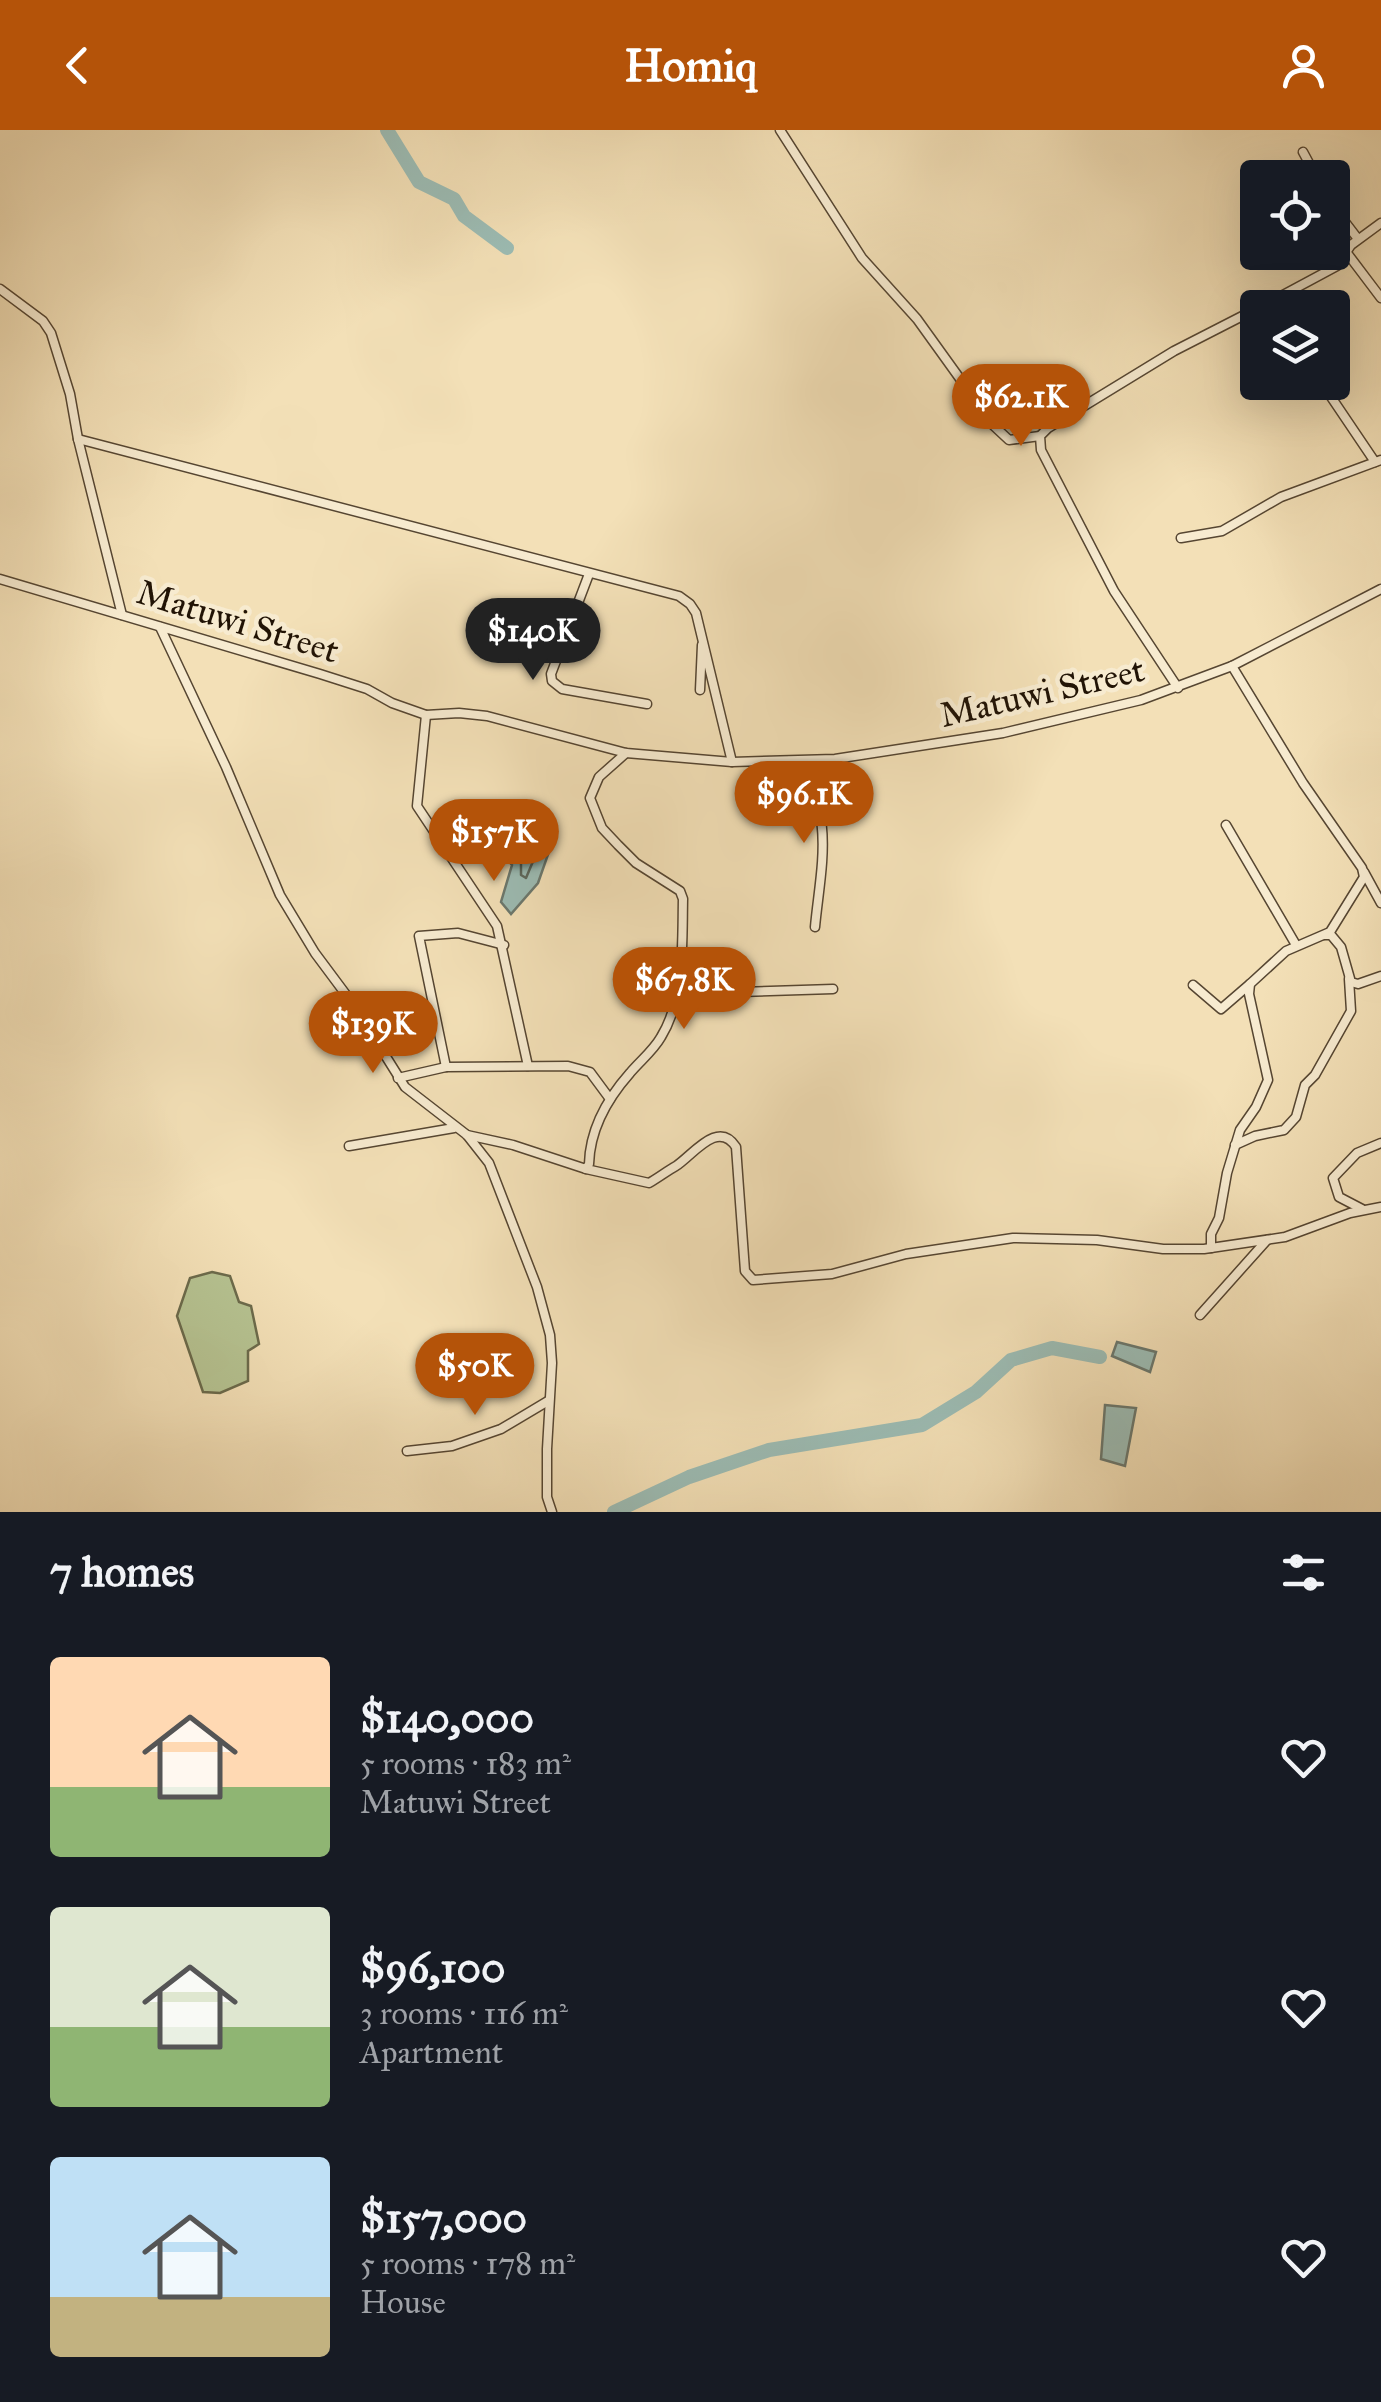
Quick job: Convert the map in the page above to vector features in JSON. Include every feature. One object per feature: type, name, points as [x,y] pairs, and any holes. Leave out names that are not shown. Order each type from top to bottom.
[{"type":"street","points":[[780,130],[869,267],[917,319],[994,426],[1009,440],[1040,436],[1157,362],[1240,318]]},
{"type":"street","points":[[1303,152],[1307,160]]},
{"type":"street","points":[[1350,249],[1381,223]]},
{"type":"street","points":[[1350,229],[1358,239]]},
{"type":"street","points":[[1350,257],[1381,298]]},
{"type":"street","points":[[1298,290],[1331,270]]},
{"type":"street","points":[[0,290],[49,328],[70,394],[122,616]]},
{"type":"street","points":[[1181,538],[1222,531],[1280,497],[1378,461],[1334,400]]},
{"type":"street","points":[[1040,436],[1041,450],[1094,556],[1178,688]]},
{"type":"street","points":[[78,439],[679,596],[690,604],[703,637],[732,762]]},
{"type":"street","points":[[589,574],[550,674],[552,681],[562,688],[647,704]]},
{"type":"street","name":"Matuwi Street","points":[[0,579],[368,689],[426,715],[486,716],[626,753],[732,762],[876,755],[1004,733],[1104,710],[1178,688],[1232,666],[1381,589]]},
{"type":"street","points":[[160,627],[226,767],[280,895],[398,1078],[466,1135],[648,1183],[703,1142],[724,1136],[732,1140],[736,1147],[746,1272],[753,1280],[832,1274],[906,1254],[1013,1238],[1097,1240],[1188,1250],[1211,1248],[1304,1231],[1362,1209],[1381,1207]]},
{"type":"street","points":[[700,690],[703,637]]},
{"type":"street","points":[[1232,666],[1381,903]]},
{"type":"street","points":[[426,715],[417,806],[497,926],[528,1066]]},
{"type":"street","points":[[586,1169],[596,1122],[662,1036],[676,998],[684,899],[680,892],[636,863],[602,828],[590,798],[599,778],[626,753]]},
{"type":"street","points":[[789,762],[808,781],[821,811],[823,843],[815,926]]},
{"type":"street","points":[[1226,825],[1296,945]]},
{"type":"street","points":[[1324,936],[1363,882],[1362,868]]},
{"type":"street","points":[[446,1068],[419,936],[458,934],[504,945]]},
{"type":"street","points":[[1194,985],[1222,1009],[1296,945],[1332,935],[1338,942],[1349,979],[1351,1012],[1318,1071],[1305,1085],[1296,1117],[1284,1130],[1235,1145]]},
{"type":"street","points":[[1349,979],[1358,984],[1381,976]]},
{"type":"street","points":[[1211,1248],[1211,1234],[1220,1218],[1235,1145],[1268,1080],[1250,984]]},
{"type":"street","points":[[676,998],[706,993],[833,989]]},
{"type":"street","points":[[398,1078],[446,1068],[584,1068],[610,1099]]},
{"type":"street","points":[[349,1146],[454,1128]]},
{"type":"street","points":[[466,1135],[488,1163],[543,1306],[552,1363],[548,1402],[548,1497],[552,1512]]},
{"type":"street","points":[[1362,1209],[1340,1198],[1333,1178],[1356,1153],[1381,1142]]},
{"type":"street","points":[[1200,1315],[1266,1240]]},
{"type":"street","points":[[406,1451],[452,1446],[501,1429],[548,1402]]},
{"type":"green space","points":[[212,1272],[230,1276],[239,1302],[251,1306],[259,1344],[248,1351],[248,1381],[220,1393],[203,1392],[177,1316],[190,1278]]},
{"type":"water","points":[[514,810],[541,830],[551,846],[538,883],[511,914],[501,902],[512,865],[497,849],[507,812]]},
{"type":"water","points":[[1117,1342],[1156,1352],[1150,1372],[1112,1356]]},
{"type":"water","points":[[1105,1405],[1136,1408],[1125,1466],[1101,1459]]},
{"type":"waterway","points":[[387,130],[419,182],[454,199],[464,216],[507,248]]},
{"type":"waterway","points":[[614,1512],[689,1477],[769,1450],[922,1425],[976,1392],[1011,1360],[1052,1348],[1100,1357]]}]
